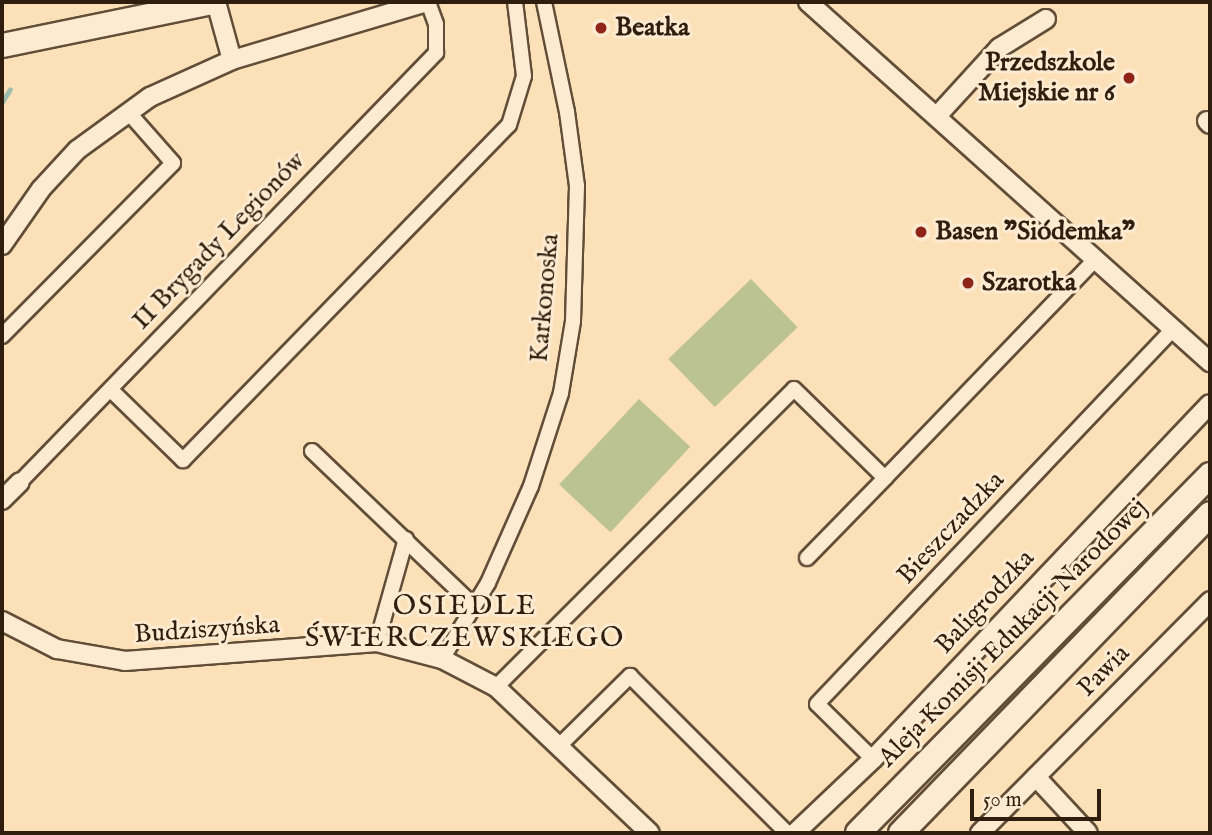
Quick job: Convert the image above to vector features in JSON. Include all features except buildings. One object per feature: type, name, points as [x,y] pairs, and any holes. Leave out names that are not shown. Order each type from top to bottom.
[{"type":"main road","name":"Aleja Komisji Edukacji Narodowej","points":[[858,833],[1210,475]]},
{"type":"main road","points":[[901,833],[1210,514]]},
{"type":"street","points":[[2,45],[214,2],[232,60]]},
{"type":"street","points":[[2,245],[61,166],[128,112],[182,80],[232,60],[427,2]]},
{"type":"street","name":"II Brygady Legionów","points":[[2,500],[112,391],[436,52],[436,24],[427,2]]},
{"type":"street","points":[[112,391],[183,460],[509,125],[524,76],[515,2]]},
{"type":"street","name":"Karkonoska","points":[[442,659],[474,606],[531,486],[561,393],[573,321],[577,186],[567,111],[544,2]]},
{"type":"street","points":[[808,2],[1210,362]]},
{"type":"street","points":[[937,116],[999,48],[1046,19]]},
{"type":"street","points":[[2,336],[173,163],[128,112]]},
{"type":"street","points":[[807,558],[1096,259]]},
{"type":"street","name":"Bieszczadzka","points":[[873,759],[817,704],[1174,328]]},
{"type":"street","points":[[496,687],[794,390],[886,478]]},
{"type":"street","name":"Baligrodzka","points":[[795,833],[873,759],[1210,404]]},
{"type":"street","points":[[312,451],[474,606]]},
{"type":"street","points":[[377,642],[405,540]]},
{"type":"street","name":"Pawia","points":[[980,833],[1210,601]]},
{"type":"street","name":"Budziszyńska","points":[[2,621],[57,649],[125,661],[377,642],[442,659],[496,687],[650,833]]},
{"type":"street","points":[[559,746],[630,676],[788,833]]},
{"type":"street","points":[[1036,778],[1088,833]]},
{"type":"green space","points":[[751,279],[798,327],[715,407],[668,359]]},
{"type":"green space","points":[[639,399],[690,447],[610,532],[559,485]]},
{"type":"waterway","points":[[2,102],[10,89]]},
{"type":"place","name":"Beatka","points":[[601,28]]},
{"type":"place","name":"Przedszkole Miejskie nr 6","points":[[1129,78]]},
{"type":"place","name":"Basen \"Siódemka\"","points":[[921,232]]},
{"type":"place","name":"Szarotka","points":[[968,283]]},
{"type":"district","name":"OSIEDLE ŚWIERCZEWSKIEGO","points":[[465,623]]}]
